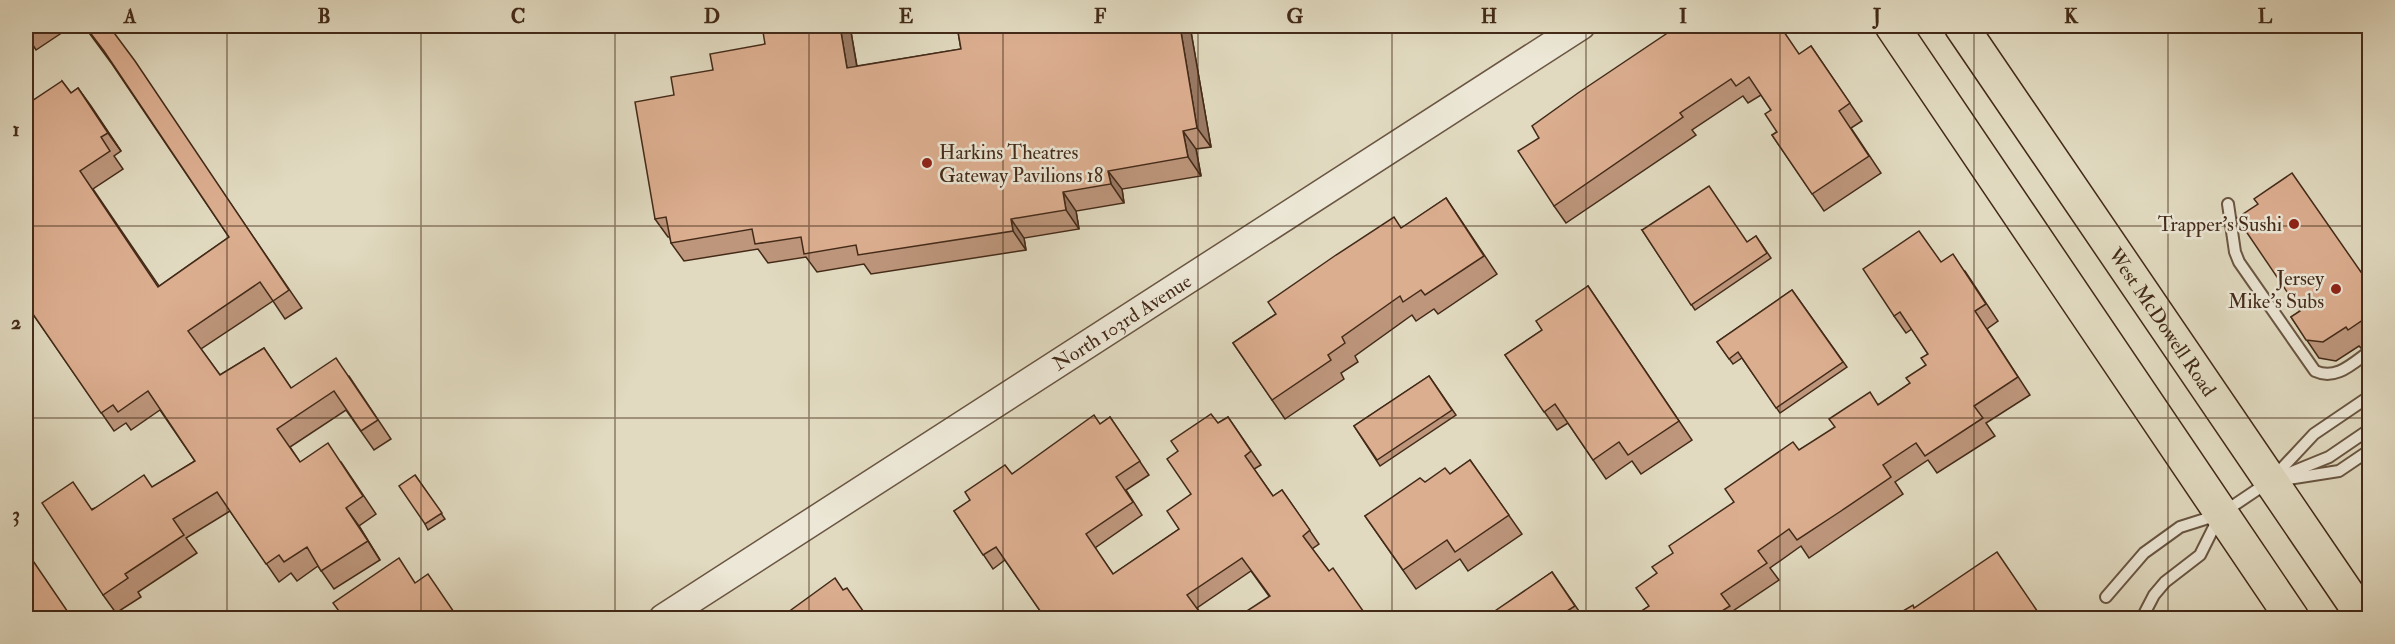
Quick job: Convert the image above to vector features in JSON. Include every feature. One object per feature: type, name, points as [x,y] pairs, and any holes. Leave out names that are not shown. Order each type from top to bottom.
[{"type":"main road","points":[[1892,26],[2292,618]]},
{"type":"main road","name":"West McDowell Road","points":[[1961,26],[2364,618]]},
{"type":"street","name":"North 103rd Avenue","points":[[663,618],[1581,26]]},
{"type":"lane","points":[[2228,204],[2235,252],[2239,262],[2315,371],[2324,375],[2333,375],[2370,351]]},
{"type":"lane","points":[[2270,482],[2314,434],[2370,396]]},
{"type":"lane","points":[[2106,597],[2144,553],[2180,527],[2221,514],[2270,482],[2329,457],[2370,429]]},
{"type":"lane","points":[[2270,482],[2339,471],[2370,450]]},
{"type":"lane","points":[[2142,618],[2154,595],[2165,582],[2200,555],[2221,514]]},
{"type":"path","points":[[894,26],[895,29],[914,26]]},
{"type":"building","points":[[85,26],[109,26],[289,290],[273,301],[260,282],[188,331],[220,375],[264,348],[291,388],[336,358],[378,420],[361,431],[334,391],[277,429],[300,462],[328,443],[363,496],[346,508],[368,541],[321,571],[307,547],[284,562],[279,555],[266,564],[217,492],[173,519],[184,535],[125,574],[128,578],[103,595],[42,503],[73,482],[92,510],[144,475],[152,487],[195,461],[148,391],[118,412],[113,405],[101,413],[26,304],[26,105],[62,81],[71,93],[78,88],[108,133],[101,137],[110,151],[80,171],[158,287],[229,237]]},
{"type":"building","name":"Harkins Theatres Gateway Pavilions 18","points":[[762,26],[840,26],[847,68],[961,49],[957,26],[1180,26],[1197,128],[1183,131],[1188,157],[1108,171],[1111,184],[1063,192],[1066,210],[1011,219],[1013,231],[858,255],[856,245],[804,254],[801,237],[755,244],[752,229],[671,243],[666,217],[655,219],[635,102],[674,95],[671,77],[713,70],[710,54],[765,44]]},
{"type":"building","points":[[1678,26],[1780,26],[1799,54],[1811,46],[1850,103],[1839,111],[1869,156],[1812,194],[1772,135],[1777,132],[1765,114],[1771,110],[1749,77],[1736,86],[1731,79],[1680,113],[1683,117],[1554,206],[1518,151],[1539,138],[1532,126]]},
{"type":"building","points":[[2292,173],[2370,285],[2370,315],[2348,330],[2346,327],[2323,342],[2306,340],[2291,317],[2300,311],[2237,218],[2258,204],[2254,199]]},
{"type":"building","points":[[1709,186],[1747,242],[1756,236],[1767,253],[1691,305],[1642,230]]},
{"type":"building","points":[[1446,198],[1484,256],[1425,295],[1421,290],[1403,302],[1400,296],[1342,337],[1345,343],[1328,355],[1331,360],[1272,400],[1233,343],[1276,314],[1268,302],[1394,217],[1401,228]]},
{"type":"building","points":[[1919,231],[1941,262],[1953,254],[1986,304],[1975,311],[2018,377],[1974,406],[1983,418],[1925,456],[1916,443],[1883,465],[1891,477],[1797,540],[1789,529],[1758,551],[1767,563],[1721,594],[1730,606],[1711,618],[1631,618],[1649,606],[1636,588],[1657,573],[1652,567],[1673,553],[1669,546],[1734,502],[1725,489],[1793,442],[1799,450],[1835,427],[1829,419],[1870,392],[1878,405],[1910,383],[1906,378],[1926,365],[1921,358],[1928,354],[1900,312],[1894,316],[1863,269]]},
{"type":"building","points":[[1588,286],[1679,421],[1628,455],[1619,442],[1593,460],[1555,404],[1544,412],[1505,355],[1542,330],[1536,321]]},
{"type":"building","points":[[1792,290],[1843,362],[1776,408],[1738,352],[1729,359],[1717,342]]},
{"type":"building","points":[[1429,376],[1452,410],[1377,460],[1354,426]]},
{"type":"building","points":[[1211,414],[1218,423],[1228,417],[1251,451],[1245,456],[1273,496],[1282,490],[1310,530],[1303,536],[1329,571],[1333,568],[1368,618],[1236,618],[1270,596],[1242,558],[1187,595],[1204,618],[1057,618],[1054,614],[1045,618],[996,547],[983,555],[954,511],[970,500],[965,492],[1005,465],[1012,474],[1094,415],[1100,424],[1110,417],[1140,461],[1116,477],[1133,502],[1086,534],[1113,574],[1179,529],[1167,511],[1191,494],[1167,459],[1178,451],[1171,441]]},
{"type":"building","points":[[1470,460],[1509,515],[1455,552],[1447,540],[1403,570],[1365,516],[1420,478],[1425,482],[1445,468],[1450,474]]},
{"type":"building","points":[[415,475],[442,513],[425,524],[399,486]]},
{"type":"building","points":[[27,552],[72,618],[26,618]]},
{"type":"building","points":[[1997,552],[2042,618],[1891,618],[1913,605],[1914,608]]},
{"type":"building","points":[[399,558],[415,583],[428,574],[458,618],[344,618],[333,603]]},
{"type":"building","points":[[1552,572],[1575,606],[1556,618],[1486,617]]},
{"type":"building","points":[[835,578],[843,590],[847,588],[868,618],[780,618]]},
{"type":"place","name":"Harkins Theatres Gateway Pavilions 18","points":[[927,163]]},
{"type":"place","name":"Trapper's Sushi","points":[[2294,224]]},
{"type":"place","name":"Jersey Mike's Subs","points":[[2336,289]]}]
